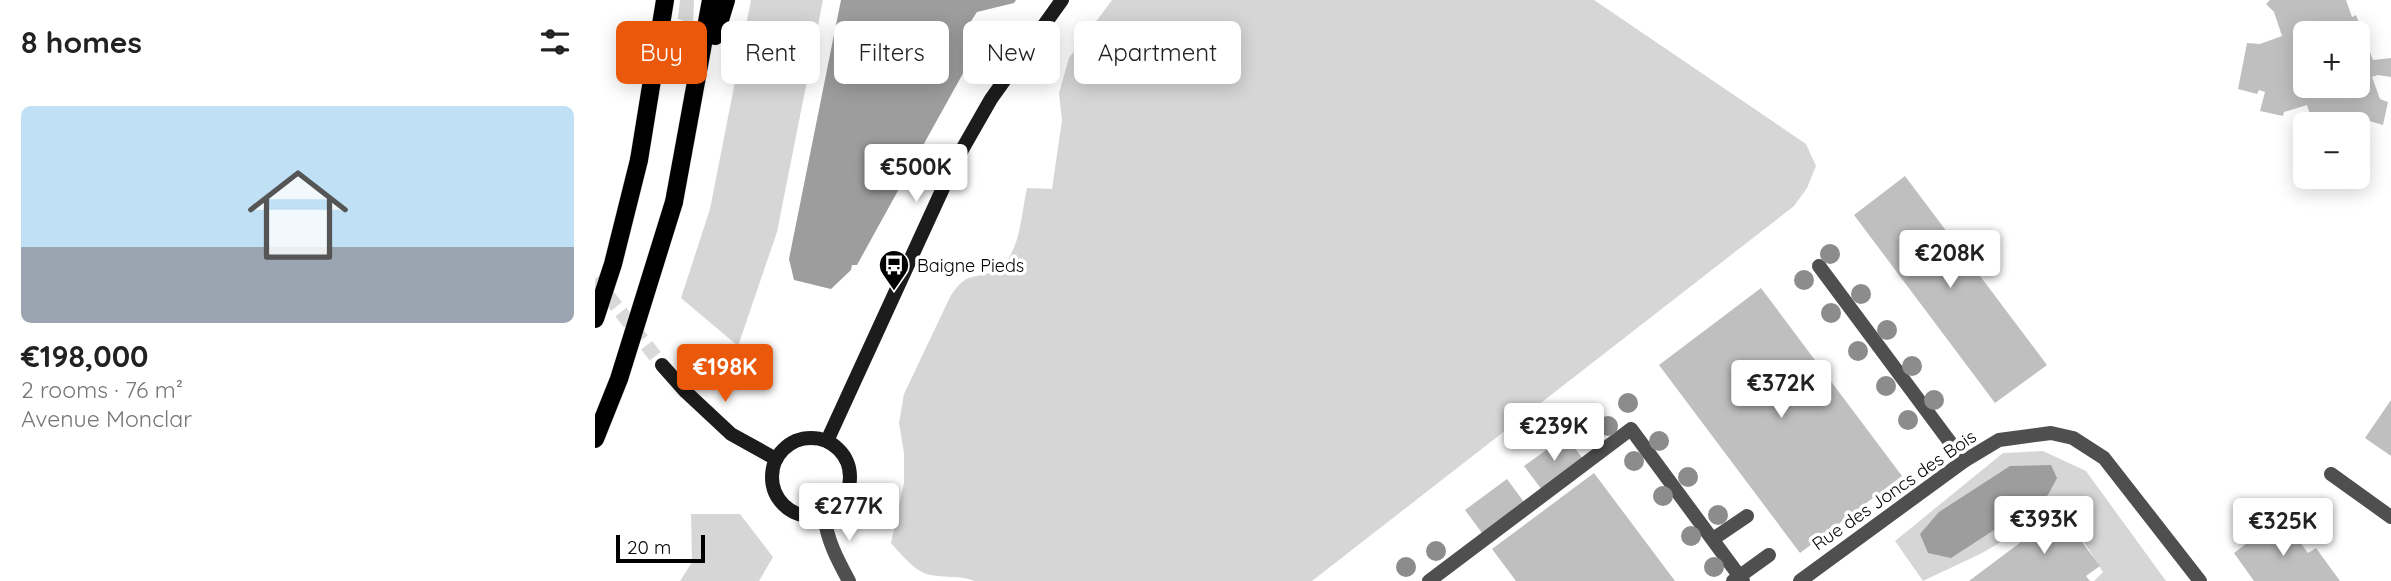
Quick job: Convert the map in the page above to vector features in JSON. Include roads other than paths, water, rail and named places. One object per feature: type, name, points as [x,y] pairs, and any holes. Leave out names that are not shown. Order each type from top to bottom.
[{"type":"main road","points":[[595,319],[613,264],[639,160],[665,0]]},
{"type":"main road","points":[[595,439],[619,379],[674,202],[711,0]]},
{"type":"main road","points":[[692,114],[726,0]]},
{"type":"main road","points":[[827,441],[955,162],[991,99],[1062,0]]},
{"type":"main road","points":[[661,365],[731,434],[776,459]]},
{"type":"main road","points":[[807,438],[827,441],[842,452],[850,469],[849,488],[840,504],[824,515],[805,516],[788,509],[776,495],[772,483],[776,459],[789,444],[807,438]]},
{"type":"street","points":[[1819,266],[1964,461]]},
{"type":"street","points":[[1437,579],[1631,429],[1713,539],[1738,579],[1769,555]]},
{"type":"street","name":"Rue des Joncs des Bois","points":[[1800,581],[1964,461],[1999,440],[2051,433],[2073,438],[2103,458],[2200,581]]},
{"type":"street","points":[[2331,474],[2391,517]]},
{"type":"street","points":[[824,515],[836,558],[849,581]]},
{"type":"street","points":[[1713,539],[1747,516]]},
{"type":"tunnel","points":[[595,279],[662,365]]},
{"type":"place","name":"Baigne Pieds","points":[[894,292]]}]
